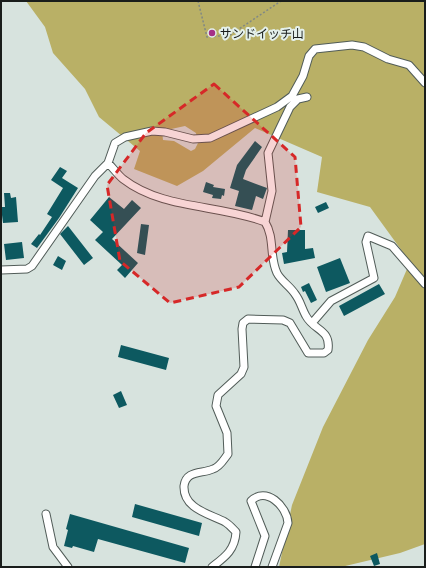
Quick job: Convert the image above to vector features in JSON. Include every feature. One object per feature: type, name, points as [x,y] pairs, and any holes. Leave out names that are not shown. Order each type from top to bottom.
[{"type":"street","points":[[1,270],[27,268],[32,266],[95,176],[108,163],[115,143],[125,138],[152,131],[165,132],[193,138],[210,138],[277,107],[292,96],[303,76],[309,56],[315,49],[352,44],[364,47],[388,59],[408,65],[425,83]]},
{"type":"street","points":[[212,567],[232,550],[236,542],[236,532],[225,522],[203,513],[190,504],[185,494],[184,486],[186,479],[192,474],[214,469],[228,454],[227,433],[216,406],[218,395],[241,374],[244,366],[243,323],[248,319],[283,320],[290,323],[308,353],[324,353],[328,350],[329,341],[326,336],[306,318],[296,295],[277,272],[272,253],[272,239],[265,222],[272,191],[268,153],[290,107],[298,99],[307,97]]},
{"type":"street","points":[[108,163],[123,179],[162,198],[227,210],[265,222]]},
{"type":"street","points":[[312,323],[331,301],[374,278],[366,242],[368,236],[392,246],[425,284]]},
{"type":"street","points":[[255,567],[265,536],[251,501],[256,495],[264,494],[281,506],[287,515],[288,522],[272,567]]},
{"type":"street","points":[[46,514],[53,547],[68,567]]},
{"type":"path","points":[[198,1],[207,37],[230,35],[281,1]]},
{"type":"highlighted area","points":[[214,84],[295,157],[301,227],[239,287],[170,303],[120,261],[107,185],[146,133]]},
{"type":"shaded area","points":[[26,1],[425,1],[425,544],[400,553],[341,567],[279,567],[292,505],[323,427],[368,340],[395,297],[410,262],[370,207],[317,192],[322,157],[255,128],[203,171],[177,186],[134,169],[140,151],[99,117],[85,89],[53,53],[45,27]],"holes":[[[185,126],[196,133],[198,143],[195,149],[191,151],[174,141],[163,140],[162,131]]]},
{"type":"building","points":[[255,141],[262,147],[246,170],[243,179],[267,188],[263,199],[256,196],[252,210],[235,206],[239,191],[230,188],[237,165]]},
{"type":"building","points":[[60,167],[67,171],[62,178],[78,188],[59,218],[37,248],[31,244],[39,234],[40,235],[52,217],[47,214],[63,188],[51,180]]},
{"type":"building","points":[[206,182],[214,185],[213,187],[225,189],[224,196],[222,195],[221,199],[212,198],[213,195],[203,192]]},
{"type":"building","points":[[4,193],[10,193],[11,198],[16,197],[18,222],[3,223],[1,207],[5,207]]},
{"type":"building","points":[[109,197],[124,209],[132,200],[141,208],[112,239],[138,263],[125,278],[117,270],[122,265],[95,240],[103,232],[90,220]]},
{"type":"building","points":[[326,202],[329,208],[318,213],[315,207]]},
{"type":"building","points":[[141,224],[149,225],[145,255],[137,253]]},
{"type":"building","points":[[68,226],[93,258],[84,265],[60,234]]},
{"type":"building","points":[[288,230],[305,230],[305,249],[313,248],[315,258],[284,264],[282,253],[287,252]]},
{"type":"building","points":[[22,242],[24,258],[6,260],[4,244]]},
{"type":"building","points":[[58,256],[66,261],[62,270],[53,265]]},
{"type":"building","points":[[340,258],[350,283],[326,292],[317,267]]},
{"type":"building","points":[[309,283],[317,300],[311,303],[305,291],[303,292],[301,287]]},
{"type":"building","points":[[379,284],[385,294],[344,316],[339,306]]},
{"type":"building","points":[[121,345],[169,358],[166,370],[118,357]]},
{"type":"building","points":[[121,391],[127,405],[119,408],[113,395]]},
{"type":"building","points":[[135,504],[202,523],[199,536],[132,517]]},
{"type":"building","points":[[70,514],[189,548],[185,563],[98,539],[94,552],[73,546],[72,548],[64,546]]},
{"type":"building","points":[[377,553],[380,564],[374,566],[370,556]]},
{"type":"place","name":"サンドイッチ山","points":[[212,33]]}]
